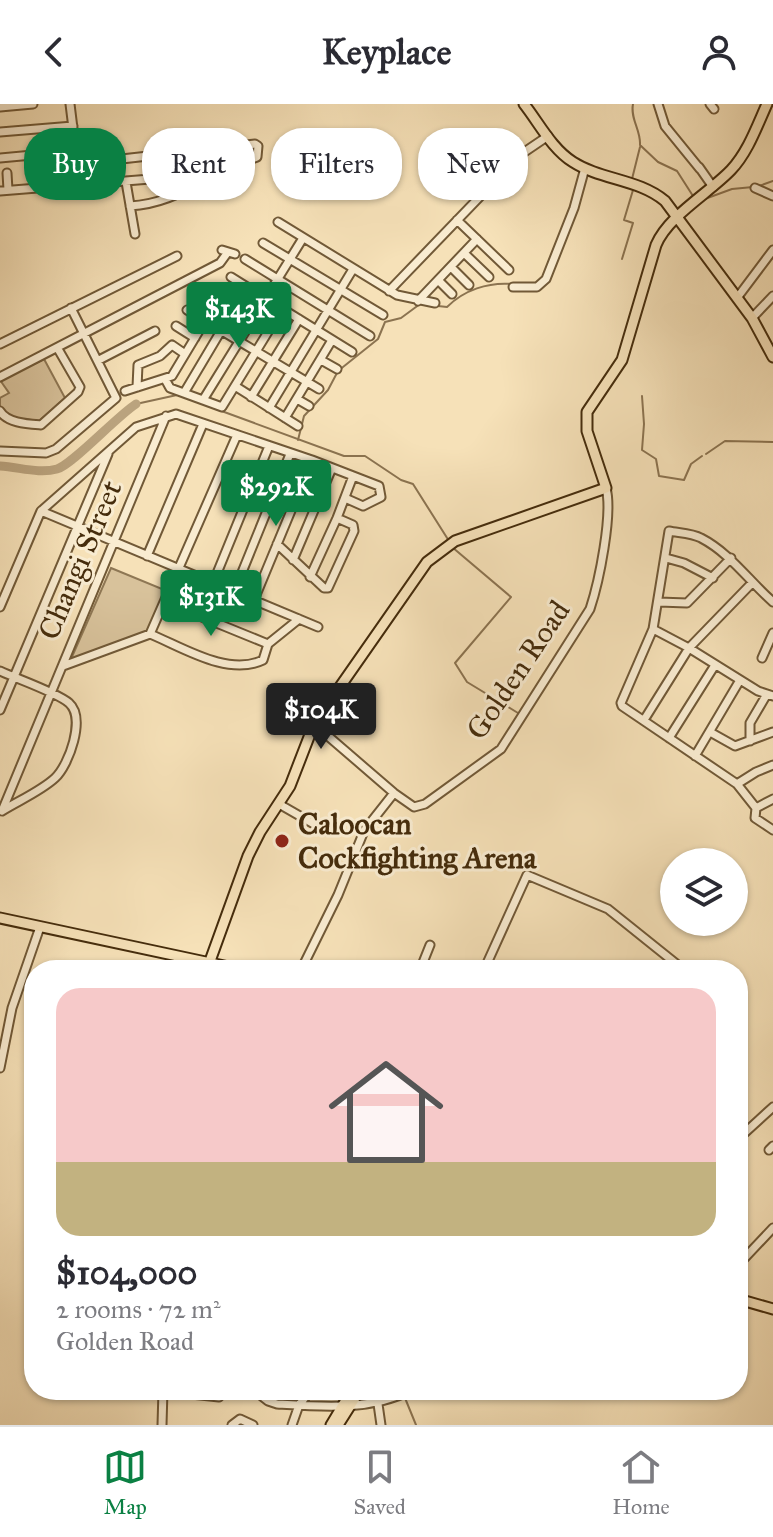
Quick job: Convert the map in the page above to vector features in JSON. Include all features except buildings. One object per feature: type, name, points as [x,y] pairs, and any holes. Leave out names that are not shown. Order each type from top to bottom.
[{"type":"main road","points":[[524,104],[567,158],[585,168],[654,192],[665,201],[752,318],[773,357]]},
{"type":"main road","points":[[210,960],[248,856],[290,786],[314,724],[427,562],[450,544],[606,488],[586,428],[587,412],[592,400],[618,368],[656,245],[660,236],[713,187],[744,152],[767,104]]},
{"type":"main road","points":[[1,921],[205,960]]},
{"type":"main road","points":[[748,1302],[773,1309]]},
{"type":"main road","points":[[338,1425],[348,1400]]},
{"type":"main road","points":[[331,1425],[351,1400]]},
{"type":"street","points":[[0,107],[33,104]]},
{"type":"street","points":[[0,132],[73,126],[70,104]]},
{"type":"street","points":[[658,104],[665,126],[713,187]]},
{"type":"street","points":[[389,291],[520,155],[548,136]]},
{"type":"street","points":[[0,158],[24,156]]},
{"type":"street","points":[[513,287],[537,287],[546,279],[574,208],[585,168]]},
{"type":"street","points":[[7,173],[4,191],[24,189]]},
{"type":"street","points":[[135,234],[126,182],[142,180]]},
{"type":"street","points":[[755,188],[773,196]]},
{"type":"street","points":[[130,206],[165,200]]},
{"type":"street","points":[[457,220],[509,270]]},
{"type":"street","points":[[278,222],[389,291],[435,303]]},
{"type":"street","points":[[203,400],[303,238]]},
{"type":"street","points":[[418,301],[477,239]]},
{"type":"street","points":[[263,243],[383,315]]},
{"type":"street","points":[[737,298],[773,250]]},
{"type":"street","points":[[0,377],[220,263],[228,252]]},
{"type":"street","points":[[464,253],[489,277]]},
{"type":"street","points":[[0,344],[177,256]]},
{"type":"street","points":[[245,259],[370,336]]},
{"type":"street","points":[[451,267],[469,285]]},
{"type":"street","points":[[269,408],[353,269]]},
{"type":"street","points":[[231,277],[352,352]]},
{"type":"street","points":[[438,280],[452,294]]},
{"type":"street","points":[[184,393],[247,287]]},
{"type":"street","points":[[125,391],[172,376],[220,296]]},
{"type":"street","points":[[752,318],[772,297]]},
{"type":"street","points":[[0,451],[46,453],[56,449],[116,398],[71,308]]},
{"type":"street","points":[[165,379],[170,388],[222,407],[282,309]]},
{"type":"street","points":[[187,310],[319,389]]},
{"type":"street","points":[[251,397],[299,319]]},
{"type":"street","points":[[176,326],[195,338]]},
{"type":"street","points":[[99,360],[155,331]]},
{"type":"street","points":[[285,418],[332,340]]},
{"type":"street","points":[[137,387],[138,365],[160,356],[172,345],[185,354]]},
{"type":"street","points":[[0,411],[9,420],[41,425],[78,392],[80,387],[58,349]]},
{"type":"street","points":[[321,360],[337,369]]},
{"type":"street","points":[[235,386],[298,426]]},
{"type":"street","points":[[297,399],[309,406]]},
{"type":"street","points":[[0,607],[41,511],[136,427],[166,416],[176,414],[379,486],[381,497],[369,504],[363,506],[345,498]]},
{"type":"street","name":"Changi Street","points":[[1,812],[166,416]]},
{"type":"street","points":[[147,556],[203,424]]},
{"type":"street","points":[[150,634],[237,435]]},
{"type":"street","points":[[213,583],[269,446]]},
{"type":"street","points":[[0,710],[109,451]]},
{"type":"street","points":[[234,592],[290,454]]},
{"type":"street","points":[[254,600],[312,460]]},
{"type":"street","points":[[293,560],[332,468]]},
{"type":"street","points":[[310,577],[353,476]]},
{"type":"street","name":"Golden Road","points":[[314,724],[409,805],[420,806],[501,749],[590,609],[610,506],[606,488]]},
{"type":"street","points":[[41,511],[318,627]]},
{"type":"street","points":[[277,544],[310,577],[328,588],[354,531],[353,525],[337,518]]},
{"type":"street","points":[[773,602],[731,558],[699,536],[669,531],[653,629],[621,703],[737,784],[756,808],[755,818],[773,830]]},
{"type":"street","points":[[666,558],[684,563],[713,578]]},
{"type":"street","points":[[659,602],[687,603],[731,558]]},
{"type":"street","points":[[644,720],[689,648],[752,583]]},
{"type":"street","points":[[165,602],[268,644]]},
{"type":"street","points":[[63,666],[150,634],[225,664],[258,663],[263,660],[268,644],[299,619]]},
{"type":"street","points":[[653,629],[770,695],[750,723],[750,741]]},
{"type":"street","points":[[762,658],[773,633]]},
{"type":"street","points":[[669,738],[715,665]]},
{"type":"street","points":[[0,671],[72,707],[77,727],[76,737],[57,777],[1,812]]},
{"type":"street","points":[[695,756],[740,680]]},
{"type":"street","points":[[710,732],[735,746],[773,732]]},
{"type":"street","points":[[737,784],[773,765]]},
{"type":"street","points":[[306,960],[338,895],[364,831],[394,793]]},
{"type":"street","points":[[756,808],[773,799]]},
{"type":"street","points":[[279,804],[326,831]]},
{"type":"street","points":[[489,960],[527,875],[608,909],[672,960]]},
{"type":"street","points":[[29,960],[40,927]]},
{"type":"street","points":[[424,960],[430,945]]},
{"type":"street","points":[[0,1068],[12,1008],[24,973]]},
{"type":"street","points":[[748,1130],[773,1107]]},
{"type":"street","points":[[748,1254],[773,1228]]},
{"type":"street","points":[[162,1425],[163,1400]]},
{"type":"street","points":[[267,1400],[299,1405],[346,1406],[378,1404],[388,1400]]},
{"type":"street","points":[[292,1425],[303,1400]]},
{"type":"street","points":[[378,1404],[381,1425]]},
{"type":"street","points":[[232,1425],[240,1419],[253,1425]]},
{"type":"shaded area","points":[[44,359],[65,398],[39,421],[7,417],[0,408],[0,398],[9,393],[0,380]]},
{"type":"shaded area","points":[[111,568],[167,591],[151,630],[71,659]]},
{"type":"waterway","points":[[633,104],[640,145],[658,162],[677,171],[693,196]]},
{"type":"waterway","points":[[632,179],[640,147]]},
{"type":"waterway","points":[[759,186],[773,181]]},
{"type":"waterway","points":[[702,200],[732,189],[753,187]]},
{"type":"waterway","points":[[622,259],[633,223],[624,220],[633,190]]},
{"type":"waterway","points":[[438,306],[447,307],[477,288],[512,284]]},
{"type":"waterway","points":[[298,440],[304,416],[328,390],[338,371],[378,339],[385,322],[401,318],[420,304]]},
{"type":"waterway","points":[[136,404],[177,395]]},
{"type":"waterway","points":[[642,396],[642,450],[656,459],[659,476],[684,480],[691,464],[702,456]]},
{"type":"waterway","points":[[0,466],[36,471],[64,466],[136,404]]},
{"type":"waterway","points":[[216,409],[344,456],[365,456],[401,480],[413,484],[449,541]]},
{"type":"waterway","points":[[706,454],[725,441],[773,442]]},
{"type":"waterway","points":[[452,547],[511,597],[455,663],[467,682],[518,713]]},
{"type":"waterway","points":[[406,1400],[416,1425]]},
{"type":"place","name":"Caloocan Cockfighting Arena","points":[[282,841]]}]
